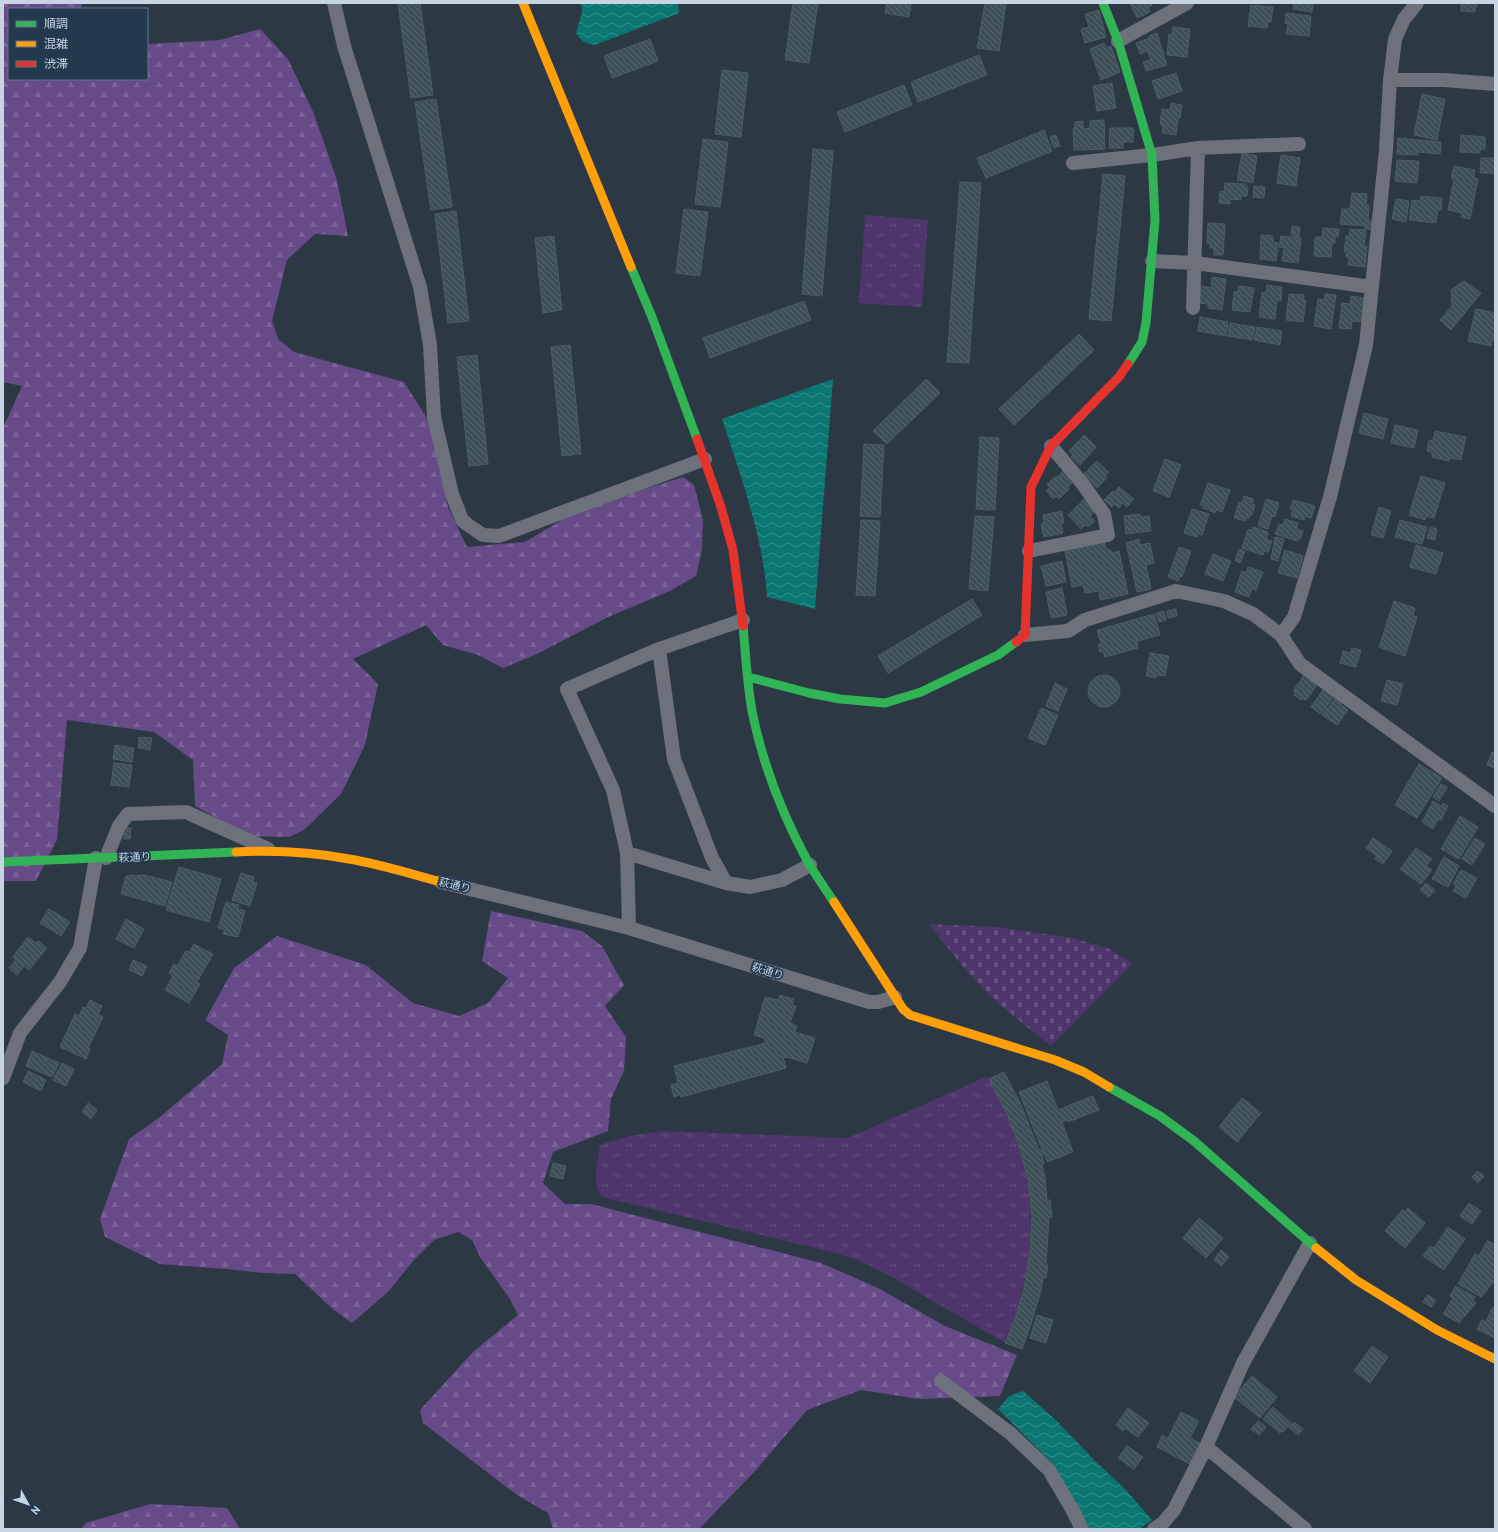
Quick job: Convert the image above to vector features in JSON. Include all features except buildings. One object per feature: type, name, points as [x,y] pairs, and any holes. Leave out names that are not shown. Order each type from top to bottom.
[{"type":"street","points":[[334,3],[344,46],[420,287],[430,345],[434,417],[452,494],[462,520],[483,535],[499,536],[705,459]]},
{"type":"street","points":[[523,3],[652,317],[705,459],[721,507],[733,550],[743,620],[753,716],[766,763],[778,798],[810,865],[895,997],[910,1015],[1054,1060],[1084,1072],[1160,1116],[1194,1141],[1310,1243],[1356,1280],[1438,1330],[1495,1359]]},
{"type":"street","points":[[1025,635],[1031,487],[1051,446],[1119,377],[1134,356],[1142,342],[1146,323],[1155,220],[1152,155],[1118,42],[1103,3]]},
{"type":"street","points":[[1118,42],[1187,3]]},
{"type":"street","points":[[1281,635],[1294,617],[1330,497],[1366,346],[1386,150],[1390,80],[1395,39],[1404,19],[1417,3]]},
{"type":"street","points":[[1390,80],[1444,80],[1495,84]]},
{"type":"street","points":[[1073,163],[1152,155],[1198,148],[1299,144]]},
{"type":"street","points":[[1193,308],[1198,148]]},
{"type":"street","points":[[1152,261],[1195,264],[1372,287]]},
{"type":"street","points":[[1029,550],[1108,535],[1104,514],[1082,483],[1051,446]]},
{"type":"street","points":[[748,677],[809,693],[840,699],[885,703],[922,692],[998,655],[1025,635],[1068,631],[1085,620],[1176,591],[1224,601],[1253,614],[1281,635],[1300,664],[1495,806]]},
{"type":"street","points":[[628,928],[627,853],[613,790],[567,689],[660,649],[743,620]]},
{"type":"street","points":[[660,649],[674,759],[712,858],[726,883]]},
{"type":"street","points":[[3,1078],[20,1033],[60,982],[80,948],[101,858],[119,826],[128,814],[186,812],[272,851]]},
{"type":"street","name":"萩通り","points":[[3,862],[272,851],[310,853],[350,859],[628,928],[868,1002],[878,1002],[895,997]]},
{"type":"street","points":[[627,853],[726,883],[750,888],[782,880],[810,865]]},
{"type":"street","points":[[1154,1529],[1163,1523],[1174,1510],[1206,1447],[1243,1363],[1310,1243]]},
{"type":"street","points":[[941,1381],[1010,1433],[1049,1470],[1082,1529]]},
{"type":"street","points":[[1206,1447],[1305,1529]]},
{"type":"green space","points":[[3,3],[82,3],[81,8],[8,8],[8,80],[148,80],[148,44],[220,40],[260,29],[288,59],[314,114],[337,180],[348,236],[315,234],[287,260],[272,321],[278,339],[294,352],[404,382],[428,420],[448,507],[467,547],[525,542],[579,510],[683,477],[694,485],[703,520],[702,549],[696,576],[670,591],[608,617],[537,654],[503,668],[478,655],[443,645],[426,625],[353,659],[378,684],[365,745],[341,794],[304,830],[289,837],[249,836],[195,806],[193,760],[154,732],[67,720],[57,840],[36,881],[3,881],[3,428],[22,386],[3,382]]},
{"type":"green space","points":[[865,215],[928,220],[922,307],[859,303]]},
{"type":"green space","points":[[491,911],[582,931],[602,946],[624,985],[605,1006],[626,1037],[624,1071],[611,1099],[608,1131],[553,1152],[543,1183],[565,1204],[591,1204],[821,1263],[878,1288],[945,1326],[1017,1355],[1000,1396],[919,1399],[861,1390],[807,1410],[757,1469],[699,1529],[553,1529],[548,1513],[517,1495],[423,1423],[420,1410],[473,1352],[518,1315],[510,1299],[480,1257],[472,1240],[458,1232],[434,1240],[414,1260],[388,1292],[352,1323],[334,1310],[295,1274],[264,1273],[160,1264],[105,1237],[100,1219],[129,1139],[160,1117],[222,1064],[228,1035],[205,1020],[234,968],[277,936],[366,965],[413,1003],[459,1016],[488,1003],[508,978],[482,961]]},
{"type":"green space","points":[[929,924],[996,927],[1072,938],[1110,949],[1132,964],[1051,1046],[996,1001],[972,977]]},
{"type":"green space","points":[[986,1077],[989,1079],[1009,1120],[1019,1146],[1029,1196],[1031,1221],[1030,1246],[1021,1295],[1005,1343],[892,1277],[858,1260],[832,1252],[602,1197],[597,1185],[596,1171],[600,1145],[630,1136],[662,1131],[848,1138]]},
{"type":"green space","points":[[150,1504],[227,1508],[239,1527],[238,1529],[81,1529],[86,1523]]},
{"type":"water","points":[[581,3],[678,3],[679,13],[595,45],[584,42],[576,33],[582,12]]},
{"type":"water","points":[[833,379],[815,609],[767,597],[765,574],[756,529],[744,485],[722,419]]},
{"type":"water","points":[[1023,1391],[1057,1421],[1093,1459],[1126,1490],[1152,1520],[1139,1529],[1090,1529],[1054,1465],[998,1409],[1009,1396]]},
{"type":"traffic: fast","points":[[1103,3],[1118,41],[1152,155],[1155,220],[1146,323],[1142,342],[1128,364]]},
{"type":"traffic: fast","points":[[631,267],[652,317],[697,439]]},
{"type":"traffic: fast","points":[[743,626],[751,705],[769,774],[783,811],[800,847],[809,864],[834,902]]},
{"type":"traffic: fast","points":[[748,677],[809,693],[840,699],[885,703],[921,692],[998,655],[1016,642]]},
{"type":"traffic: fast","points":[[3,862],[236,852]]},
{"type":"traffic: fast","points":[[1109,1087],[1160,1116],[1194,1141],[1316,1248]]},
{"type":"traffic: slow","points":[[523,3],[631,267]]},
{"type":"traffic: slow","points":[[236,852],[293,852],[335,857],[395,869],[441,882]]},
{"type":"traffic: slow","points":[[834,902],[903,1009],[910,1015],[1055,1060],[1084,1072],[1109,1087]]},
{"type":"traffic: slow","points":[[1316,1248],[1356,1280],[1437,1330],[1495,1359]]},
{"type":"traffic: jam","points":[[1016,642],[1025,635],[1031,487],[1051,446],[1119,377],[1128,364]]},
{"type":"traffic: jam","points":[[697,439],[721,507],[733,550],[743,626]]}]
